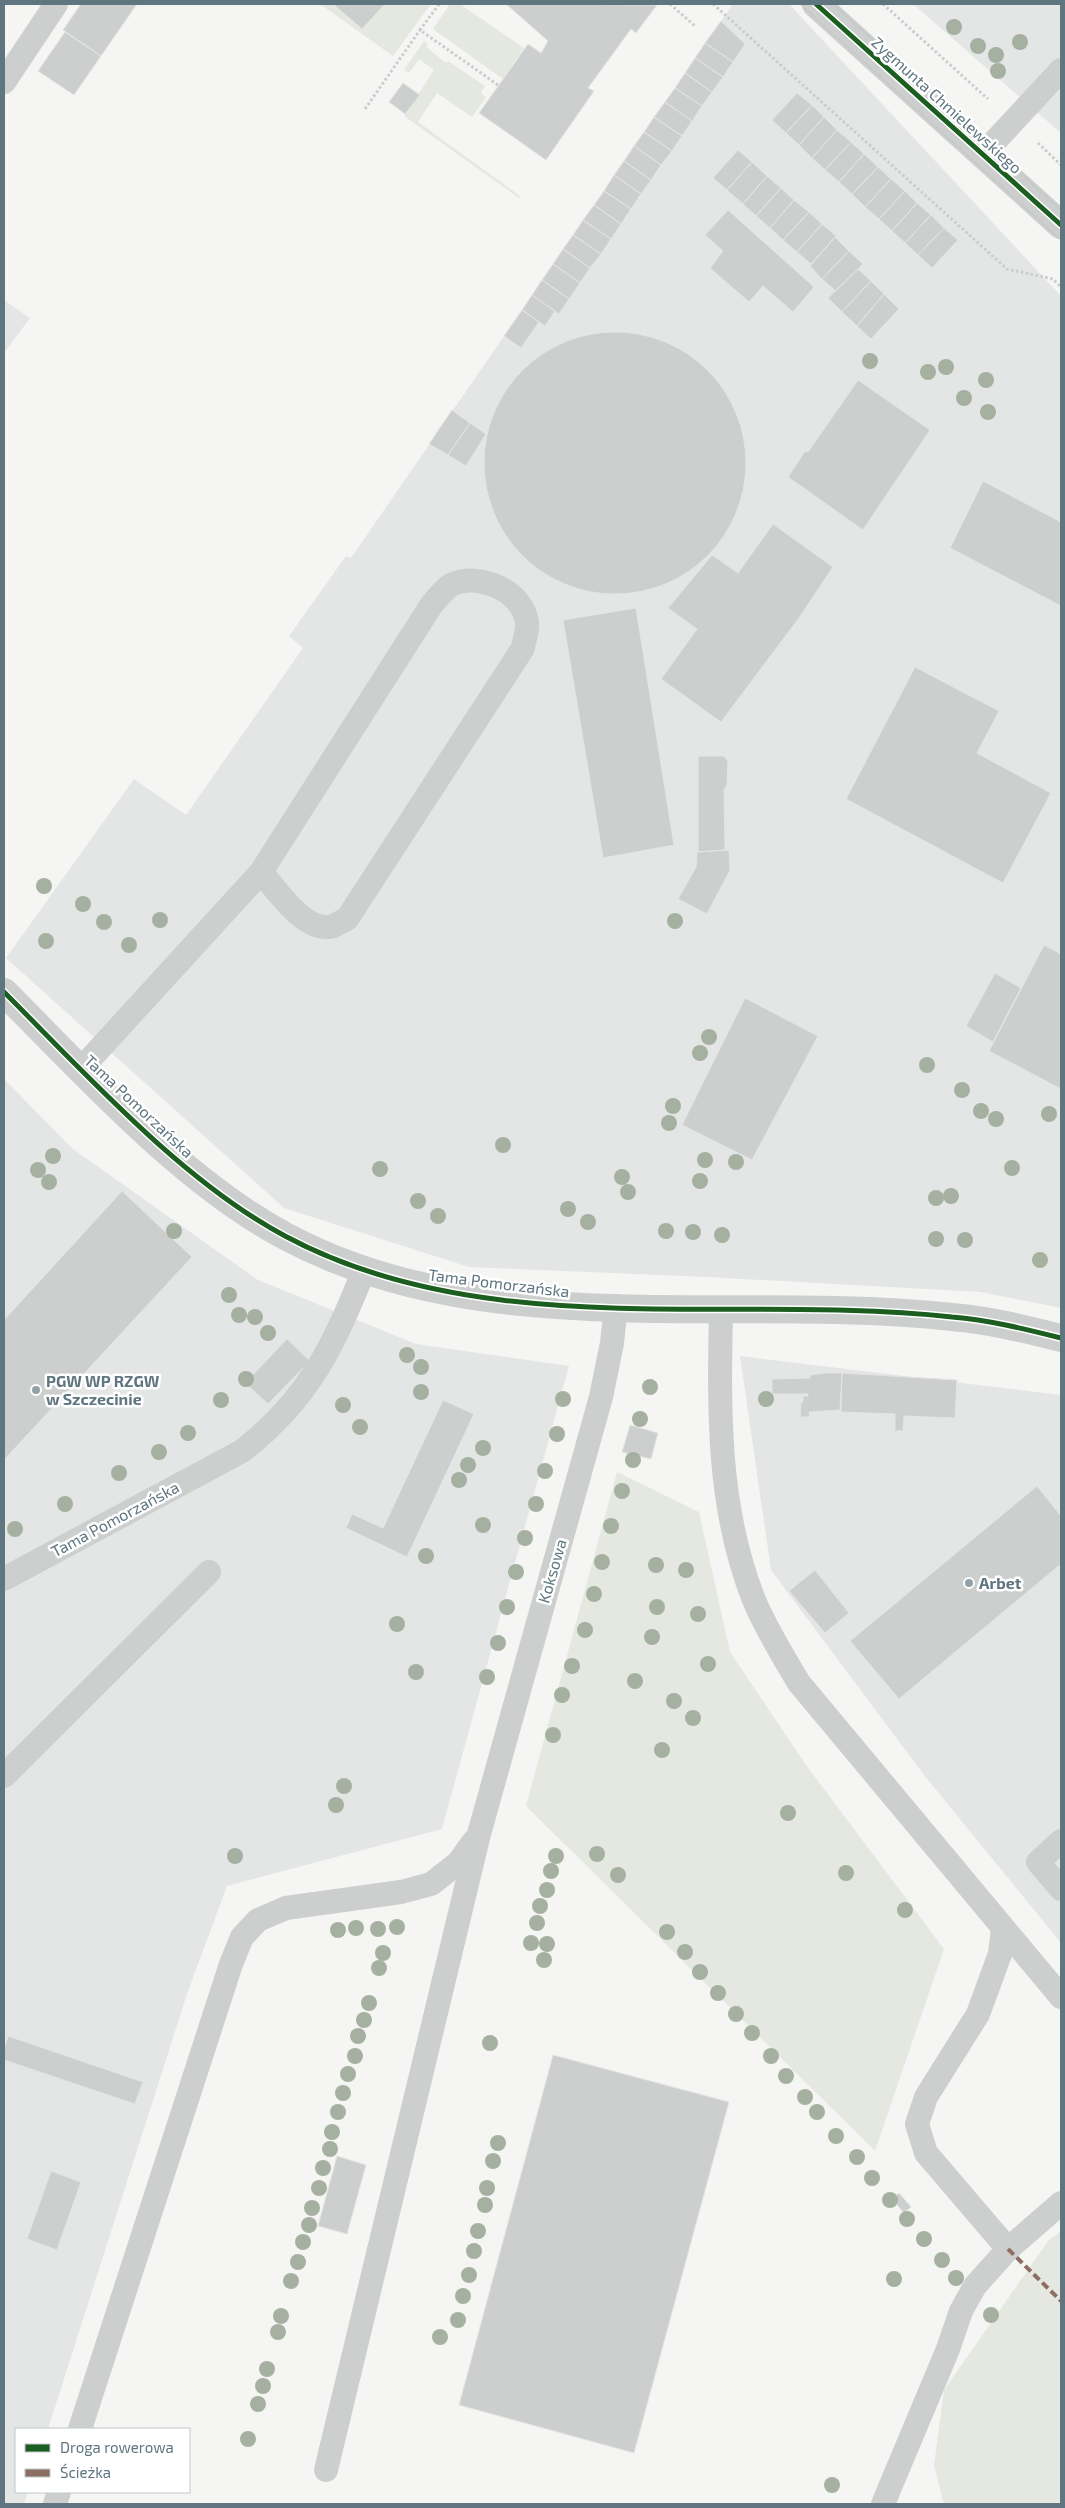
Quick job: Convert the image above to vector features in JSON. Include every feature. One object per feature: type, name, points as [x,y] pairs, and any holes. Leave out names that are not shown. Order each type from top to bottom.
[{"type":"street","name":"Zygmunta Chmielewskiego","points":[[816,4],[1061,225]]},
{"type":"street","name":"Tama Pomorzańska","points":[[4,992],[81,1069],[178,1159],[229,1201],[286,1237],[364,1270],[408,1283],[458,1293],[550,1304],[721,1311],[844,1310],[907,1313],[994,1322],[1061,1338]]},
{"type":"lane","points":[[4,82],[56,4]]},
{"type":"lane","points":[[983,154],[1061,70]]},
{"type":"lane","points":[[81,1069],[261,872],[432,604],[449,586],[465,579],[482,580],[503,589],[521,607],[527,624],[523,648],[347,919],[331,927],[316,925],[300,916],[261,872]]},
{"type":"lane","name":"Tama Pomorzańska","points":[[4,1579],[242,1452],[268,1431],[297,1400],[322,1364],[340,1330],[364,1270]]},
{"type":"lane","name":"Koksowa","points":[[326,2470],[479,1834],[601,1397],[612,1343],[616,1306]]},
{"type":"lane","points":[[721,1311],[720,1443],[726,1495],[738,1553],[754,1600],[770,1636],[799,1683],[1061,1997]]},
{"type":"lane","points":[[4,1776],[208,1572]]},
{"type":"lane","points":[[80,2428],[231,1964],[242,1937],[258,1920],[286,1908],[401,1892],[431,1884],[458,1863],[479,1834]]},
{"type":"lane","points":[[1061,1841],[1038,1862],[1061,1889]]},
{"type":"lane","points":[[1003,1928],[1000,1954],[978,2014],[926,2097],[917,2124],[926,2154],[1008,2249]]},
{"type":"lane","points":[[890,2501],[961,2311],[975,2286],[1008,2249],[1061,2202]]},
{"type":"path","points":[[365,109],[439,4]]},
{"type":"path","points":[[670,4],[695,26]]},
{"type":"path","points":[[713,4],[1008,269],[1053,279],[1061,287]]},
{"type":"path","points":[[883,4],[1061,165]]},
{"type":"path","points":[[420,30],[498,85]]},
{"type":"shaded area","points":[[320,4],[333,4],[362,29],[385,4],[431,4],[393,56]]},
{"type":"shaded area","points":[[450,4],[460,4],[524,48],[503,79],[433,29]]},
{"type":"shaded area","points":[[733,4],[789,4],[1061,296],[1061,1308],[980,1292],[706,1277],[469,1267],[284,1208],[6,958],[134,779],[186,815],[303,648],[289,636],[346,556],[351,558]]},
{"type":"shaded area","points":[[913,4],[1061,4],[1061,133]]},
{"type":"shaded area","points":[[424,41],[428,44],[426,47],[446,63],[448,61],[485,86],[481,93],[486,97],[472,117],[437,93],[418,122],[520,196],[519,198],[404,116],[434,70],[419,59],[409,73],[404,70]]},
{"type":"shaded area","points":[[4,300],[30,318],[4,353]]},
{"type":"shaded area","points":[[4,1079],[73,1149],[258,1280],[416,1344],[569,1366],[442,1829],[227,1886],[187,1994],[48,2428],[15,2428],[15,2493],[28,2493],[24,2504],[4,2504]]},
{"type":"shaded area","points":[[740,1356],[1061,1395],[1061,1943],[924,1775],[771,1570]]},
{"type":"shaded area","points":[[617,1472],[699,1512],[730,1652],[806,1765],[944,1949],[875,2151],[526,1806]]},
{"type":"shaded area","points":[[1061,2231],[1061,2504],[946,2504],[943,2501],[934,2465],[944,2390],[1048,2241]]},
{"type":"building","points":[[81,4],[137,4],[101,56],[63,30]]},
{"type":"building","points":[[333,4],[385,4],[362,29]]},
{"type":"building","points":[[506,4],[657,5],[636,33],[631,29],[588,88],[594,91],[546,160],[479,113],[528,44],[541,53],[548,41]]},
{"type":"building","points":[[721,21],[745,44],[733,62],[705,43]]},
{"type":"building","points":[[65,32],[101,56],[74,95],[38,71]]},
{"type":"building","points":[[705,43],[733,62],[723,77],[695,58]]},
{"type":"building","points":[[695,58],[723,77],[712,92],[685,73]]},
{"type":"building","points":[[685,73],[712,92],[702,106],[675,88]]},
{"type":"building","points":[[403,83],[420,95],[405,114],[389,102]]},
{"type":"building","points":[[675,88],[702,106],[692,121],[665,102]]},
{"type":"building","points":[[797,93],[812,105],[786,133],[772,120]]},
{"type":"building","points":[[665,102],[692,121],[682,136],[654,117]]},
{"type":"building","points":[[812,105],[824,117],[799,145],[786,133]]},
{"type":"building","points":[[654,117],[682,136],[672,151],[644,132]]},
{"type":"building","points":[[824,117],[837,130],[812,158],[799,145]]},
{"type":"building","points":[[837,130],[851,142],[825,170],[812,158]]},
{"type":"building","points":[[644,132],[672,151],[661,165],[634,146]]},
{"type":"building","points":[[851,142],[864,154],[839,182],[825,170]]},
{"type":"building","points":[[634,146],[661,165],[651,180],[624,161]]},
{"type":"building","points":[[738,150],[752,162],[727,190],[713,178]]},
{"type":"building","points":[[864,154],[878,167],[852,194],[839,182]]},
{"type":"building","points":[[624,161],[651,180],[641,194],[614,175]]},
{"type":"building","points":[[752,162],[767,176],[743,204],[727,190]]},
{"type":"building","points":[[878,167],[891,179],[865,207],[852,194]]},
{"type":"building","points":[[614,175],[641,194],[631,209],[604,191]]},
{"type":"building","points":[[767,176],[781,188],[756,216],[743,204]]},
{"type":"building","points":[[891,179],[905,191],[879,219],[865,207]]},
{"type":"building","points":[[781,188],[794,200],[770,228],[756,216]]},
{"type":"building","points":[[604,191],[631,209],[621,224],[594,205]]},
{"type":"building","points":[[905,191],[917,203],[892,231],[879,219]]},
{"type":"building","points":[[794,200],[809,212],[783,240],[770,228]]},
{"type":"building","points":[[917,203],[931,215],[905,243],[892,231]]},
{"type":"building","points":[[594,205],[621,224],[611,239],[583,220]]},
{"type":"building","points":[[728,210],[814,287],[793,312],[763,286],[749,302],[710,268],[723,251],[705,235]]},
{"type":"building","points":[[809,212],[822,224],[797,252],[783,240]]},
{"type":"building","points":[[931,215],[944,228],[918,255],[905,243]]},
{"type":"building","points":[[583,220],[611,239],[601,254],[573,235]]},
{"type":"building","points":[[822,224],[836,236],[811,264],[797,252]]},
{"type":"building","points":[[944,228],[958,240],[932,268],[918,255]]},
{"type":"building","points":[[573,235],[601,254],[590,268],[563,249]]},
{"type":"building","points":[[835,237],[849,251],[822,279],[810,266]]},
{"type":"building","points":[[563,249],[590,268],[580,283],[553,264]]},
{"type":"building","points":[[849,251],[863,264],[836,291],[822,279]]},
{"type":"building","points":[[553,264],[580,283],[569,299],[542,280]]},
{"type":"building","points":[[858,269],[871,281],[842,312],[828,298]]},
{"type":"building","points":[[542,280],[569,299],[559,314],[532,295]]},
{"type":"building","points":[[871,281],[884,294],[857,326],[842,312]]},
{"type":"building","points":[[884,294],[899,309],[871,339],[857,326]]},
{"type":"building","points":[[532,295],[555,311],[545,326],[522,310]]},
{"type":"building","points":[[522,310],[539,322],[521,348],[504,336]]},
{"type":"building","points":[[615,332],[641,334],[665,342],[688,354],[708,370],[724,390],[736,413],[744,437],[746,463],[744,489],[736,513],[724,536],[708,556],[688,572],[665,584],[641,592],[615,594],[589,592],[565,584],[542,572],[522,556],[506,536],[494,513],[486,489],[484,463],[486,437],[494,413],[506,390],[522,370],[542,354],[565,342],[589,334]]},
{"type":"building","points":[[858,380],[930,430],[863,530],[788,477],[805,451],[808,452]]},
{"type":"building","points":[[452,410],[470,423],[448,455],[429,444]]},
{"type":"building","points":[[470,423],[486,434],[466,466],[448,455]]},
{"type":"building","points":[[983,481],[1061,522],[1061,606],[950,548]]},
{"type":"building","points":[[773,524],[833,567],[799,618],[721,722],[661,679],[697,629],[668,608],[712,555],[738,573]]},
{"type":"building","points":[[636,608],[674,845],[603,858],[563,620]]},
{"type":"building","points":[[915,667],[999,711],[977,753],[1051,793],[1003,883],[846,799]]},
{"type":"building","points":[[698,756],[724,756],[728,761],[727,785],[724,790],[725,850],[698,852]]},
{"type":"building","points":[[729,850],[730,870],[707,914],[678,899],[696,867],[697,852]]},
{"type":"building","points":[[1044,945],[1061,954],[1061,1089],[989,1051]]},
{"type":"building","points":[[995,973],[1021,988],[993,1042],[966,1026]]},
{"type":"building","points":[[745,998],[818,1036],[752,1160],[682,1125]]},
{"type":"building","name":"PGW WP RZGW w Szczecinie","points":[[122,1191],[192,1257],[4,1460],[4,1320]]},
{"type":"building","points":[[287,1339],[310,1361],[268,1404],[245,1383]]},
{"type":"building","points":[[842,1373],[840,1410],[809,1412],[810,1417],[800,1417],[803,1396],[808,1396],[808,1394],[772,1394],[772,1379],[810,1378],[810,1375]]},
{"type":"building","points":[[842,1373],[957,1380],[955,1418],[904,1416],[903,1431],[895,1431],[895,1414],[841,1412]]},
{"type":"building","points":[[443,1400],[474,1414],[407,1557],[346,1528],[352,1514],[383,1528]]},
{"type":"building","points":[[630,1425],[658,1433],[651,1459],[622,1452]]},
{"type":"building","points":[[1037,1486],[1061,1516],[1061,1564],[899,1699],[850,1641]]},
{"type":"building","points":[[815,1570],[849,1613],[825,1633],[789,1591]]},
{"type":"building","points":[[8,2036],[143,2082],[135,2104],[4,2060],[4,2050]]},
{"type":"building","points":[[553,2055],[729,2102],[634,2453],[459,2405]]},
{"type":"building","points":[[337,2156],[366,2165],[347,2234],[318,2226]]},
{"type":"building","points":[[51,2171],[81,2182],[57,2250],[27,2239]]},
{"type":"building","points":[[899,2193],[911,2207],[904,2213],[892,2199]]},
{"type":"tram line","points":[[800,4],[1061,240]]},
{"type":"tram line","points":[[833,4],[1061,210]]},
{"type":"marked path","points":[[1008,2249],[1061,2301]]},
{"type":"cycle path","points":[[816,4],[1061,225]]},
{"type":"cycle path","points":[[4,992],[102,1091],[172,1156],[209,1186],[247,1213],[285,1236],[362,1270],[443,1291],[527,1303],[612,1308],[869,1311],[980,1320],[1061,1338]]},
{"type":"place","name":"PGW WP RZGW w Szczecinie","points":[[36,1390]]},
{"type":"place","name":"Arbet","points":[[969,1583]]}]
